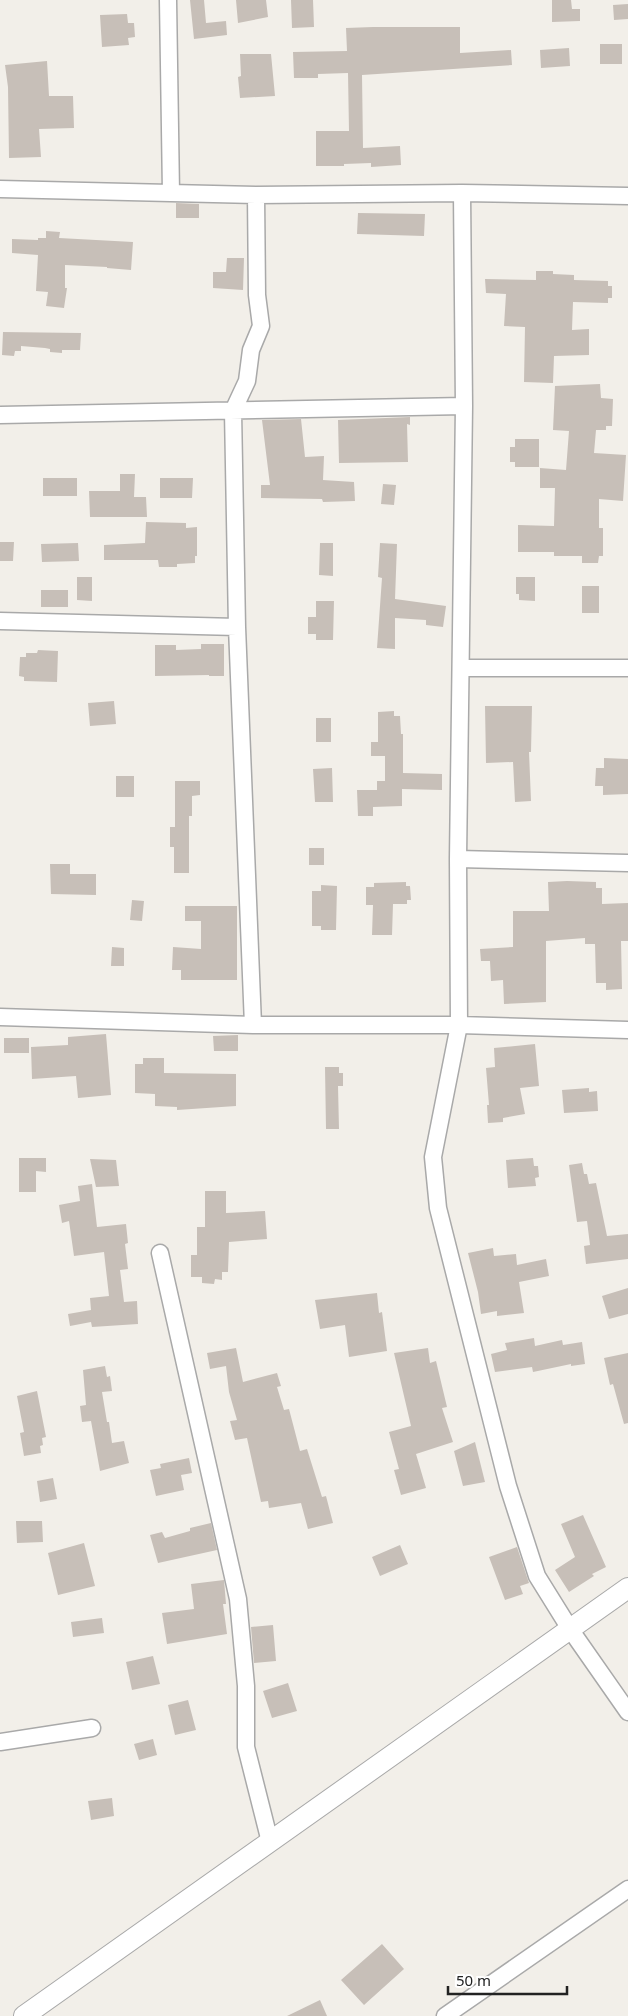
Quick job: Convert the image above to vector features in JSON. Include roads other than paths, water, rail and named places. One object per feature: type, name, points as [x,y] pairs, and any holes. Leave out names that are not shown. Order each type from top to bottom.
[{"type":"street","points":[[168,0],[171,193]]},
{"type":"street","points":[[0,189],[256,195],[462,193],[628,196]]},
{"type":"street","points":[[462,193],[464,406],[458,859],[459,1025],[432,1157],[438,1208],[508,1486],[537,1576],[570,1629],[628,1712]]},
{"type":"street","points":[[253,1025],[237,627],[233,411],[247,381],[251,350],[260,326],[257,295],[256,195]]},
{"type":"street","points":[[0,415],[464,406]]},
{"type":"street","points":[[0,621],[237,627]]},
{"type":"street","points":[[462,668],[628,668]]},
{"type":"street","points":[[458,859],[628,863]]},
{"type":"street","points":[[0,1017],[253,1025],[459,1025],[628,1030]]},
{"type":"street","points":[[160,1253],[238,1599],[246,1686],[246,1747],[270,1842]]},
{"type":"street","points":[[24,2016],[628,1588]]},
{"type":"street","points":[[0,1742],[92,1728]]},
{"type":"street","points":[[445,2016],[628,1889]]}]
